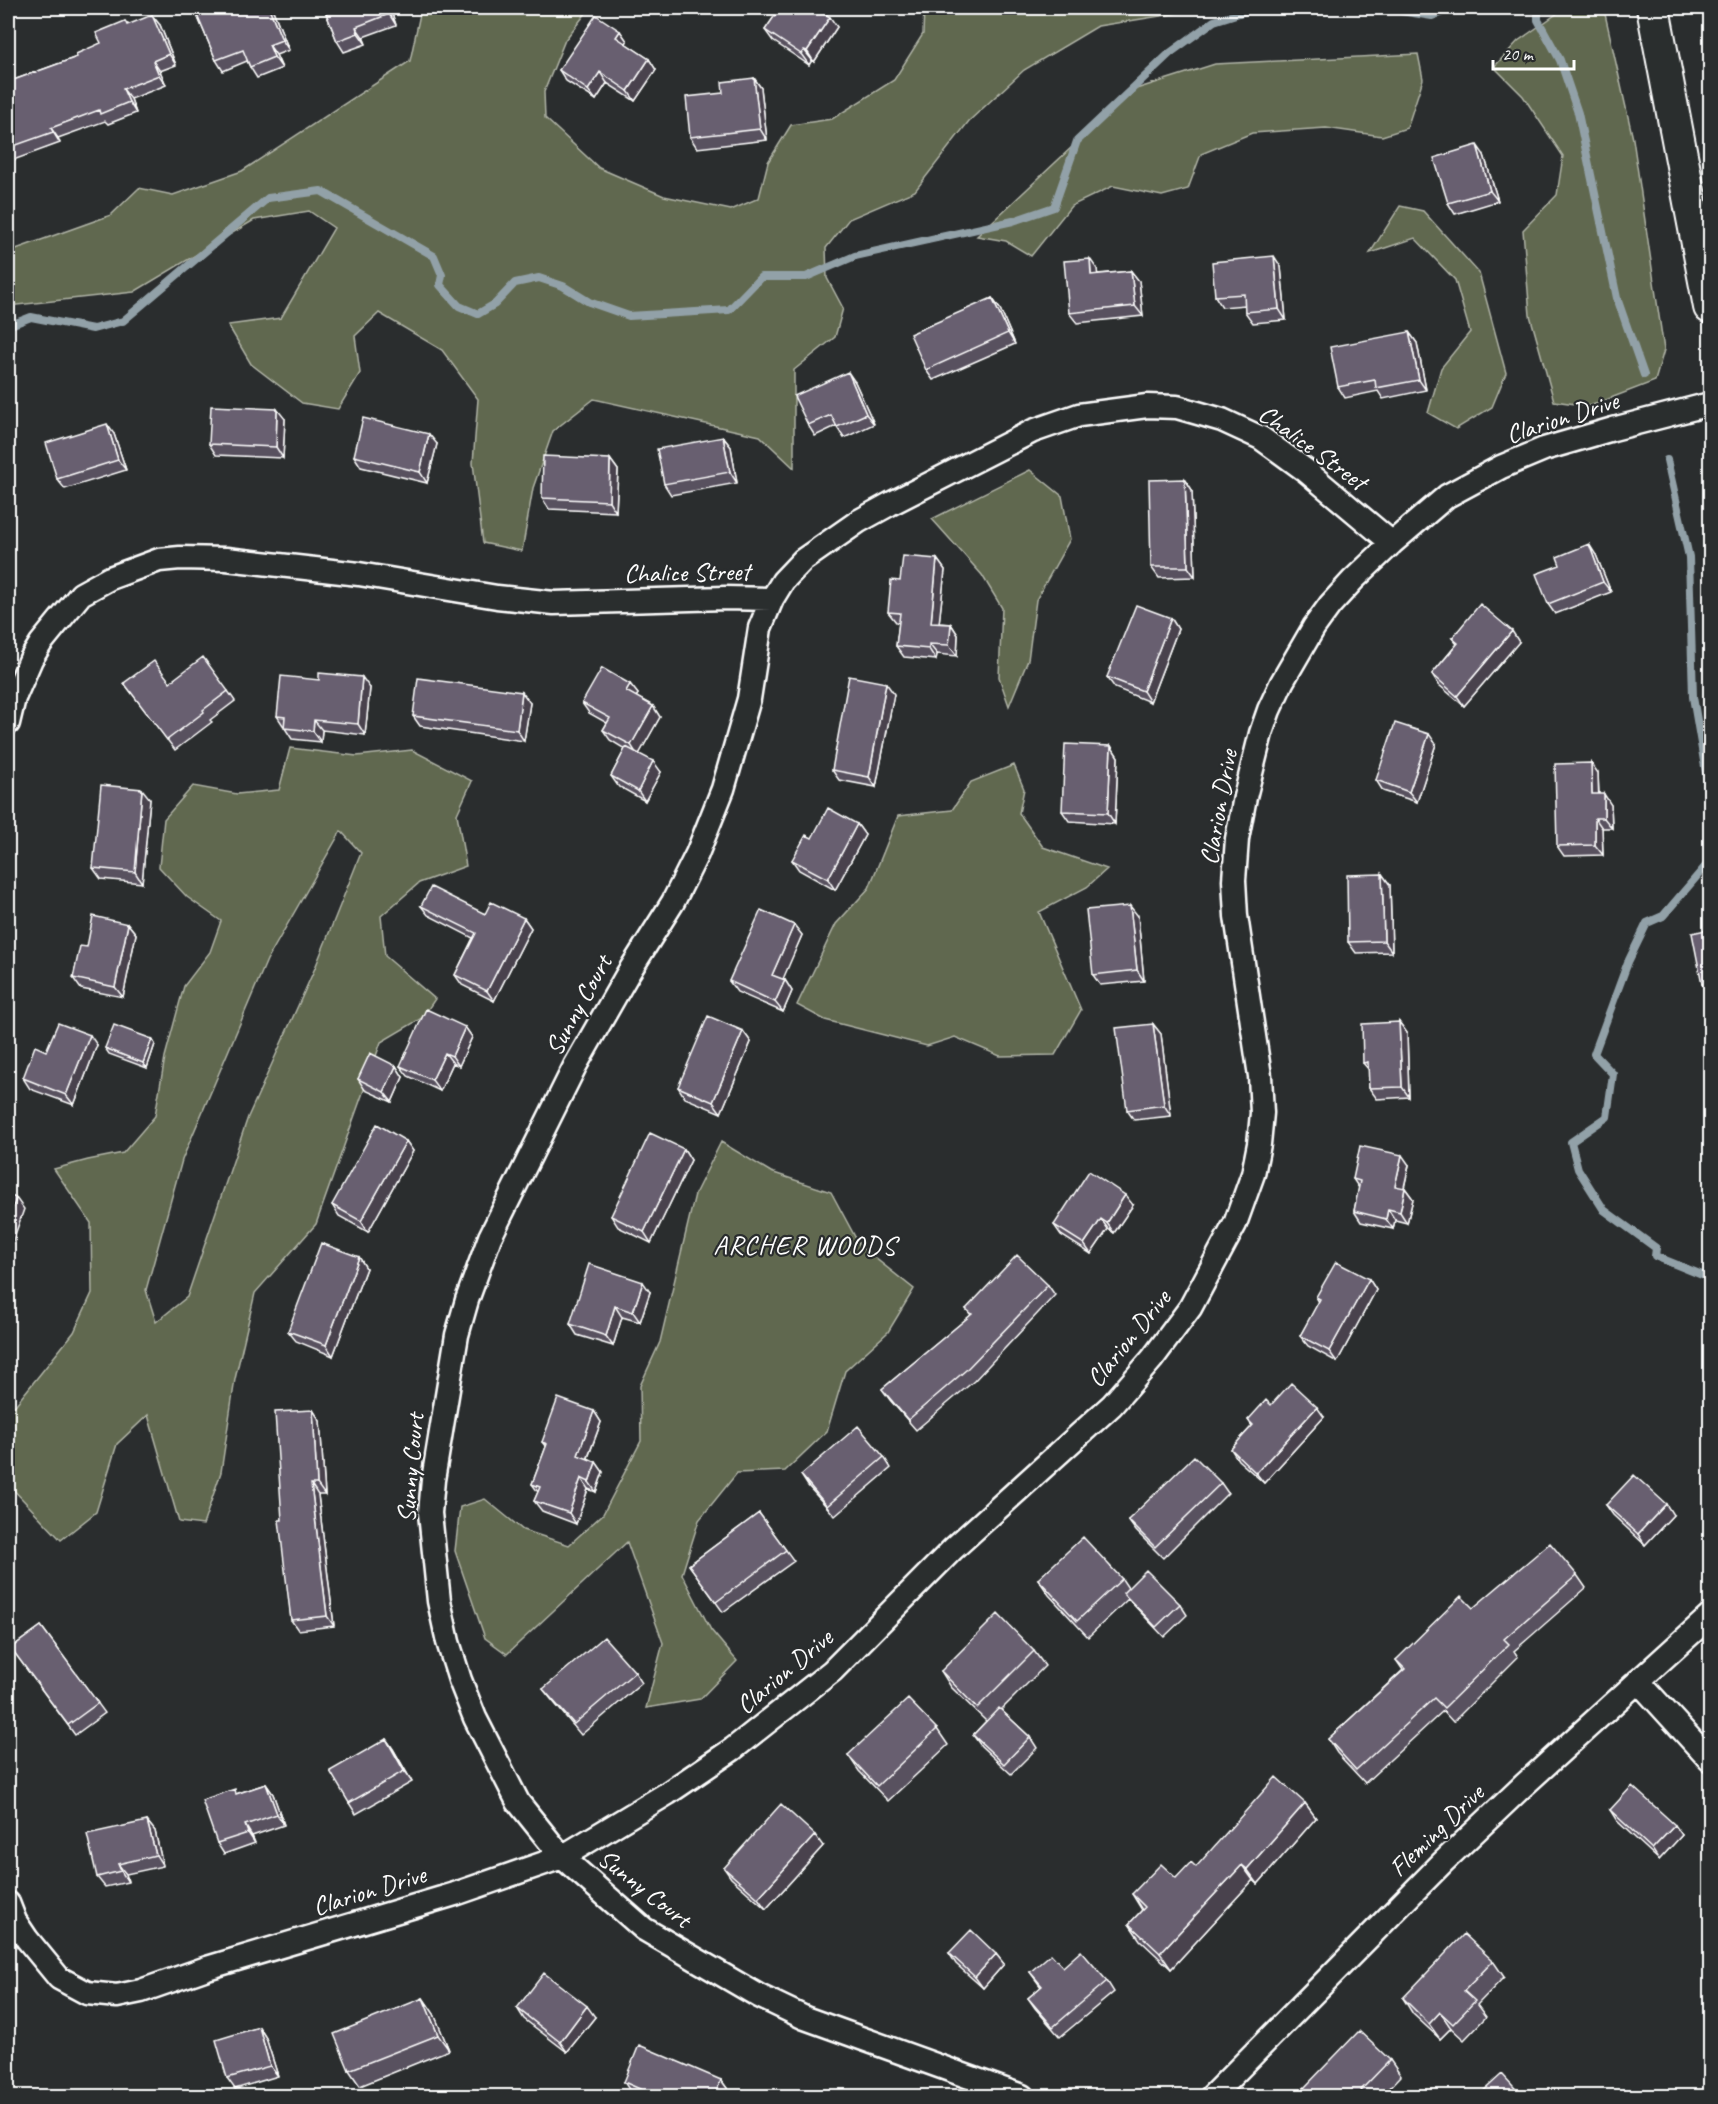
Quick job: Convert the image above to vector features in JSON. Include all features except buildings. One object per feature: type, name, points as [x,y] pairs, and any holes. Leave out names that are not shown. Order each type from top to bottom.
[{"type":"street","points":[[1653,8],[1710,307]]},
{"type":"street","name":"Clarion Drive","points":[[8,1903],[15,1921],[27,1939],[59,1978],[87,1993],[117,1996],[141,1991],[207,1968],[455,1894],[562,1857],[668,1793],[733,1749],[832,1671],[953,1549],[1112,1405],[1152,1359],[1190,1308],[1238,1216],[1253,1174],[1262,1113],[1260,1076],[1236,916],[1234,880],[1241,818],[1261,733],[1282,682],[1314,627],[1353,580],[1447,496],[1501,467],[1544,449],[1710,404]]},
{"type":"street","name":"Chalice Street","points":[[8,723],[14,698],[31,659],[41,643],[81,594],[110,578],[159,560],[226,559],[358,574],[497,597],[554,603],[725,598],[772,599],[783,581],[803,560],[859,521],[890,504],[1033,431],[1079,415],[1147,406],[1177,406],[1222,420],[1261,438],[1305,470],[1392,543]]},
{"type":"street","name":"Sunny Court","points":[[772,599],[760,628],[749,699],[723,789],[697,854],[673,902],[627,975],[575,1066],[490,1237],[464,1309],[446,1390],[430,1513],[440,1601],[448,1642],[460,1680],[496,1762],[518,1802],[562,1857],[644,1929],[759,1996],[805,2018],[1022,2097]]},
{"type":"street","name":"Fleming Drive","points":[[1212,2097],[1443,1862],[1710,1616]]},
{"type":"street","points":[[1638,1681],[1710,1760]]},
{"type":"green space","points":[[477,8],[590,8],[565,40],[544,92],[545,118],[599,168],[664,196],[731,210],[759,198],[768,162],[791,125],[832,119],[894,80],[923,34],[924,8],[1210,8],[1098,26],[1024,70],[969,121],[915,191],[849,219],[826,248],[827,278],[843,308],[835,337],[794,370],[794,468],[760,436],[594,399],[553,431],[533,488],[522,551],[483,543],[473,463],[478,399],[442,350],[379,313],[355,336],[360,373],[338,409],[302,403],[251,364],[228,325],[281,318],[334,228],[309,211],[254,220],[134,292],[8,306],[8,250],[111,215],[139,188],[173,195],[242,171],[410,61],[420,14],[473,14]]},
{"type":"green space","points":[[1565,8],[1595,8],[1605,14],[1633,139],[1664,350],[1655,381],[1590,406],[1554,401],[1530,315],[1523,230],[1557,195],[1563,156],[1523,96],[1494,67],[1518,41]]},
{"type":"green space","points":[[1418,54],[1423,79],[1407,128],[1382,136],[1326,128],[1252,133],[1201,154],[1188,189],[1162,196],[1113,186],[1071,206],[1031,256],[1006,241],[977,236],[1133,90],[1215,64]]},
{"type":"green space","points":[[1400,206],[1423,211],[1479,273],[1506,373],[1492,407],[1456,429],[1428,413],[1441,368],[1470,332],[1455,280],[1415,238],[1370,253]]},
{"type":"green space","points":[[1030,470],[1062,496],[1070,539],[1036,600],[1028,660],[1009,706],[999,677],[1002,608],[982,575],[932,519]]},
{"type":"green space","points":[[290,748],[357,756],[412,750],[472,781],[457,814],[466,866],[419,883],[381,916],[385,956],[435,999],[422,1018],[381,1042],[316,1224],[255,1293],[235,1379],[221,1472],[203,1525],[179,1522],[148,1415],[117,1444],[96,1512],[61,1540],[8,1484],[8,1414],[74,1332],[92,1293],[91,1223],[54,1169],[123,1153],[155,1116],[165,1057],[184,986],[210,952],[221,921],[187,897],[159,867],[164,819],[193,786],[237,794],[279,790]],"holes":[[[341,831],[361,853],[315,968],[248,1117],[187,1297],[156,1322],[146,1290],[182,1160],[267,960]]]},
{"type":"green space","points":[[1014,765],[1024,789],[1019,813],[1043,847],[1107,869],[1087,887],[1039,912],[1081,1010],[1055,1055],[1000,1056],[955,1037],[927,1046],[825,1020],[797,1005],[836,924],[869,888],[898,816],[952,810],[971,782]]},
{"type":"green space","points":[[721,1142],[771,1172],[831,1192],[860,1246],[914,1289],[888,1332],[845,1371],[827,1431],[785,1471],[737,1473],[699,1520],[682,1574],[711,1630],[737,1661],[700,1699],[646,1708],[663,1643],[627,1542],[507,1654],[485,1638],[455,1551],[460,1507],[485,1499],[523,1530],[569,1545],[603,1514],[641,1441],[640,1386],[660,1342],[695,1194]]},
{"type":"waterway","points":[[8,326],[31,317],[93,329],[123,321],[268,198],[321,191],[434,256],[442,275],[440,285],[459,306],[478,314],[495,304],[515,283],[539,278],[563,286],[589,302],[629,316],[729,310],[761,277],[806,277],[855,256],[1013,221],[1054,207],[1077,141],[1170,53],[1214,21],[1255,8]]},
{"type":"waterway","points":[[1395,8],[1432,16],[1453,8]]},
{"type":"waterway","points":[[1538,8],[1538,20],[1560,60],[1578,113],[1617,298],[1644,375]]},
{"type":"waterway","points":[[1667,460],[1689,557],[1693,697],[1710,796]]},
{"type":"waterway","points":[[1710,861],[1663,916],[1647,923],[1628,962],[1594,1054],[1613,1074],[1607,1117],[1571,1142],[1578,1169],[1604,1210],[1656,1248],[1655,1256],[1707,1277],[1710,1283]]},
{"type":"district","name":"ARCHER WOODS","points":[[805,1245]]}]
